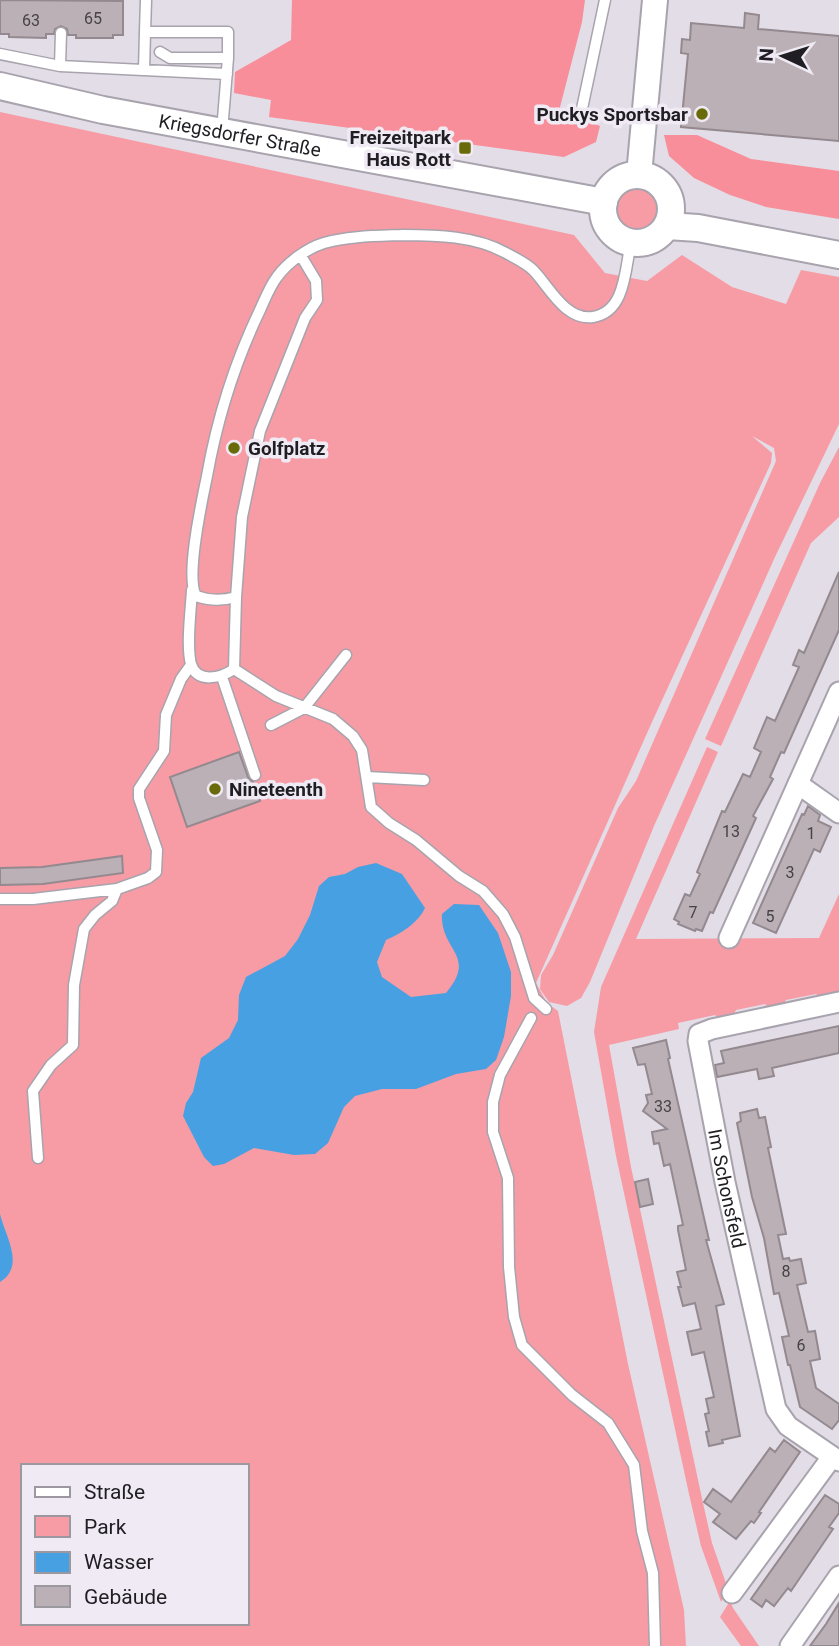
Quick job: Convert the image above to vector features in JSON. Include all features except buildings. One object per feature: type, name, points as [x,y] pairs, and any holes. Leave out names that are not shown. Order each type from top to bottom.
[{"type":"main road","name":"Kriegsdorfer Straße","points":[[0,86],[103,110],[604,202]]},
{"type":"main road","points":[[639,175],[650,177],[667,193],[669,215],[652,240],[631,242],[618,237],[609,228],[604,215],[604,202],[617,182],[627,176],[639,175]]},
{"type":"main road","points":[[669,215],[839,237]]},
{"type":"main road","points":[[669,215],[698,228],[839,255]]},
{"type":"street","points":[[639,175],[655,0]]},
{"type":"street","points":[[729,937],[839,692]]},
{"type":"street","points":[[798,784],[839,813]]},
{"type":"street","name":"Im Schonsfeld","points":[[732,1593],[836,1459],[788,1426],[776,1409],[725,1182],[698,1041],[699,1034],[839,1002]]},
{"type":"street","points":[[790,1646],[839,1576]]},
{"type":"lane","points":[[144,70],[146,0]]},
{"type":"lane","points":[[580,118],[606,0]]},
{"type":"lane","points":[[145,32],[228,32],[222,131]]},
{"type":"lane","points":[[60,66],[61,33]]},
{"type":"lane","points":[[160,52],[170,58],[228,58]]},
{"type":"lane","points":[[0,54],[60,66],[227,74]]},
{"type":"lane","points":[[0,899],[33,899],[117,889],[148,878],[156,872],[157,850],[139,798],[139,789],[164,751],[166,716],[181,679],[191,665],[192,589],[199,516],[208,468],[225,403],[250,332],[276,278],[289,263],[323,243],[400,235],[469,240],[503,251],[517,259],[533,270],[547,290],[569,310],[591,317],[608,312],[617,303],[631,242]]},
{"type":"lane","points":[[234,669],[242,517],[260,431],[305,318],[317,300],[316,281],[301,256]]},
{"type":"lane","points":[[192,589],[196,596],[204,599],[222,601],[236,597]]},
{"type":"lane","points":[[271,725],[304,708],[346,655]]},
{"type":"lane","points":[[191,665],[199,674],[212,678],[222,677],[234,669]]},
{"type":"lane","points":[[234,669],[276,696],[333,719],[353,736],[362,750],[371,807],[459,876],[483,891],[503,915],[515,937],[534,998],[546,1009]]},
{"type":"lane","points":[[222,677],[256,775]]},
{"type":"lane","points":[[367,777],[424,780]]},
{"type":"lane","points":[[38,1158],[33,1091],[51,1065],[73,1045],[74,985],[84,929],[95,915],[112,901],[117,889]]},
{"type":"lane","points":[[531,1018],[500,1075],[493,1102],[494,1132],[508,1178],[509,1267],[514,1317],[522,1345],[572,1395],[608,1423],[634,1465],[642,1531],[653,1573],[655,1646]]},
{"type":"green space","points":[[0,112],[574,235],[605,273],[647,281],[682,255],[732,287],[786,304],[801,270],[839,277],[839,424],[775,557],[654,826],[590,982],[581,998],[567,1006],[549,1002],[540,989],[541,975],[553,955],[618,808],[636,781],[776,461],[774,448],[752,436],[772,453],[771,463],[536,983],[547,1003],[558,1011],[628,1364],[684,1610],[686,1646],[0,1646]]},
{"type":"green space","points":[[637,185],[654,192],[661,209],[654,226],[637,233],[620,226],[613,209],[620,192]]},
{"type":"green space","points":[[839,447],[839,517],[811,543],[721,746],[705,739],[820,483]]},
{"type":"green space","points":[[707,747],[718,752],[636,939],[819,938],[839,894],[839,994],[822,999],[816,994],[786,1000],[782,1007],[771,1010],[765,1004],[736,1010],[731,1019],[721,1021],[715,1015],[678,1023],[679,1029],[609,1045],[631,1167],[703,1503],[712,1543],[728,1589],[721,1602],[701,1546],[689,1494],[616,1156],[594,1032],[601,987]]},
{"type":"green space","points":[[730,1601],[759,1646],[741,1646],[720,1617]]},
{"type":"shaded area","points":[[292,0],[585,0],[559,111],[600,126],[596,142],[564,157],[269,117],[271,100],[234,93],[235,72],[291,40]]},
{"type":"shaded area","points":[[664,135],[697,135],[751,159],[839,171],[839,219],[766,207],[730,195],[694,178],[669,156]]},
{"type":"water","points":[[376,863],[402,874],[425,908],[409,927],[386,940],[377,962],[382,977],[411,997],[446,993],[455,980],[459,970],[458,961],[446,937],[442,914],[454,904],[479,905],[498,933],[511,972],[511,996],[504,1037],[496,1060],[486,1069],[456,1074],[416,1089],[382,1089],[355,1096],[344,1107],[328,1143],[315,1154],[294,1155],[254,1148],[224,1164],[213,1166],[204,1157],[183,1116],[186,1103],[193,1092],[201,1058],[229,1038],[238,1020],[239,995],[246,977],[285,956],[298,939],[310,915],[319,886],[329,877]]},
{"type":"water","points":[[0,1214],[13,1259],[12,1268],[0,1282]]},
{"type":"place","name":"Puckys Sportsbar","points":[[702,114]]},
{"type":"place","name":"Freizeitpark Haus Rott","points":[[465,148]]},
{"type":"place","name":"Golfplatz","points":[[234,448]]},
{"type":"place","name":"Nineteenth","points":[[215,789]]}]
